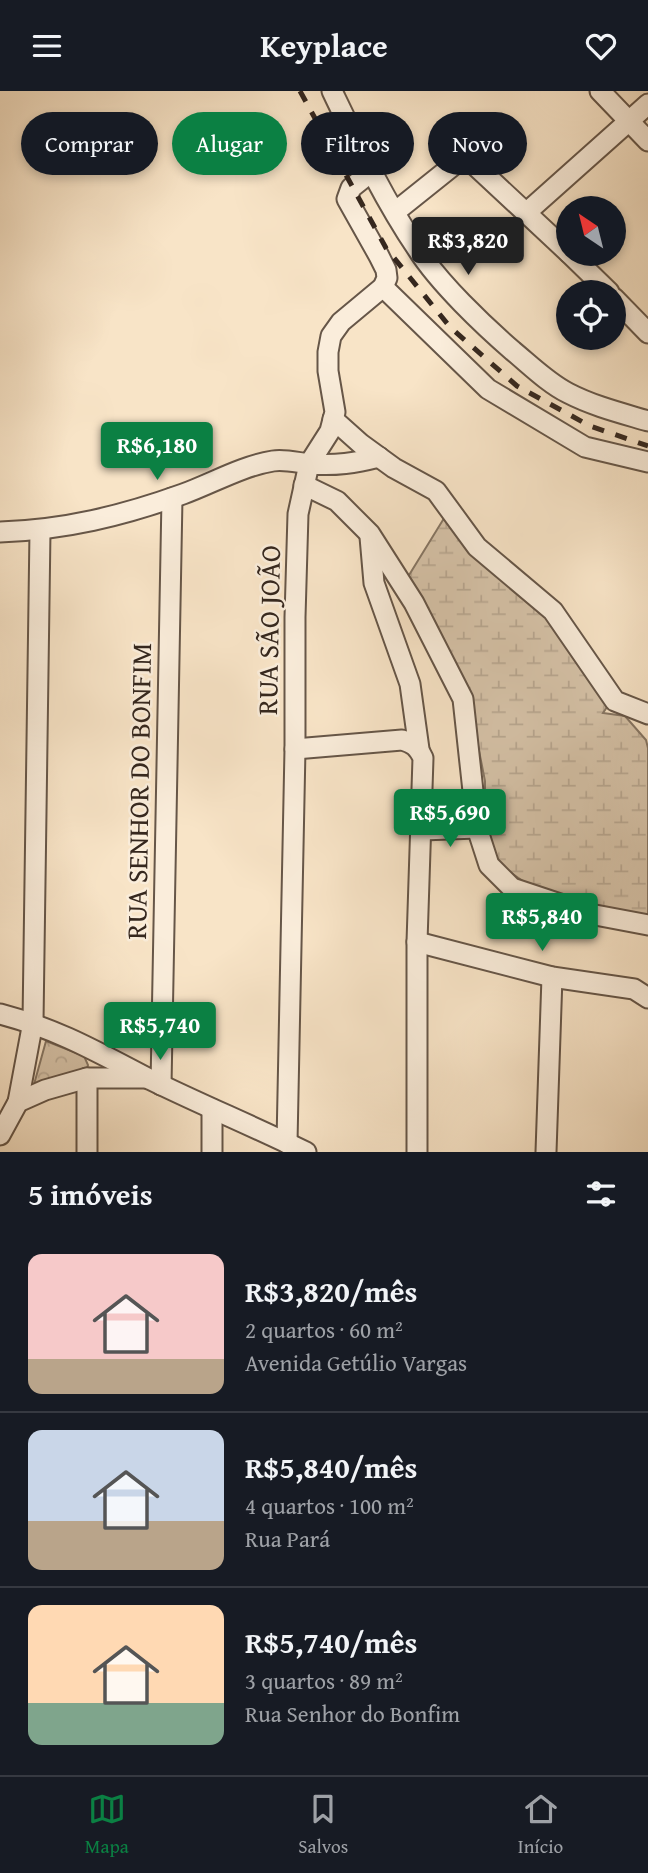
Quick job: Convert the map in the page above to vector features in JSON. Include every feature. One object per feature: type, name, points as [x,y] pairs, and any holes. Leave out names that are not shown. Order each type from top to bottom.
[{"type":"street","points":[[332,91],[342,112]]},
{"type":"street","points":[[600,91],[648,141]]},
{"type":"street","points":[[527,212],[648,104]]},
{"type":"street","points":[[395,212],[466,156],[556,240]]},
{"type":"street","points":[[367,175],[351,188],[347,199],[386,269],[387,278],[383,287],[488,389],[585,447],[648,462]]},
{"type":"street","points":[[373,175],[419,253],[496,335],[565,392],[598,407],[648,421]]},
{"type":"street","points":[[582,266],[597,280]]},
{"type":"street","name":"RUA SÃO JOÃO","points":[[287,1143],[298,514],[309,464],[330,431],[335,412],[328,361],[331,336],[341,322],[383,287]]},
{"type":"street","points":[[626,310],[648,333]]},
{"type":"street","points":[[333,419],[379,457],[436,491],[477,547],[553,611],[615,701],[648,714]]},
{"type":"street","points":[[0,532],[40,531],[84,524],[131,512],[247,467],[276,460],[343,465],[379,457]]},
{"type":"street","points":[[304,485],[337,501],[370,534],[414,603],[463,699],[477,828],[489,865],[512,888],[590,914],[648,925]]},
{"type":"street","name":"RUA SENHOR DO BONFIM","points":[[155,1081],[172,498]]},
{"type":"street","points":[[0,1135],[18,1102],[33,1022],[40,531]]},
{"type":"street","points":[[370,534],[374,583],[410,684],[421,753],[422,830],[417,942],[417,1152]]},
{"type":"street","points":[[295,749],[402,740],[412,743],[421,753]]},
{"type":"street","points":[[422,830],[477,828]]},
{"type":"street","points":[[417,942],[552,977],[634,989],[648,998]]},
{"type":"street","points":[[545,1152],[552,977]]},
{"type":"street","points":[[0,1014],[33,1022],[97,1050],[212,1109],[306,1152]]},
{"type":"street","points":[[18,1102],[45,1090],[87,1078],[155,1081]]},
{"type":"street","points":[[87,1078],[87,1152]]},
{"type":"street","points":[[212,1109],[212,1152]]},
{"type":"green space","points":[[446,515],[544,612],[609,704],[603,713],[625,716],[646,740],[648,918],[540,893],[497,863],[485,817],[485,781],[468,695],[406,580]]},
{"type":"green space","points":[[46,1041],[84,1056],[88,1065],[86,1073],[33,1088]]},
{"type":"railway","points":[[300,91],[386,248],[450,327],[517,386],[590,426],[648,446]]}]
